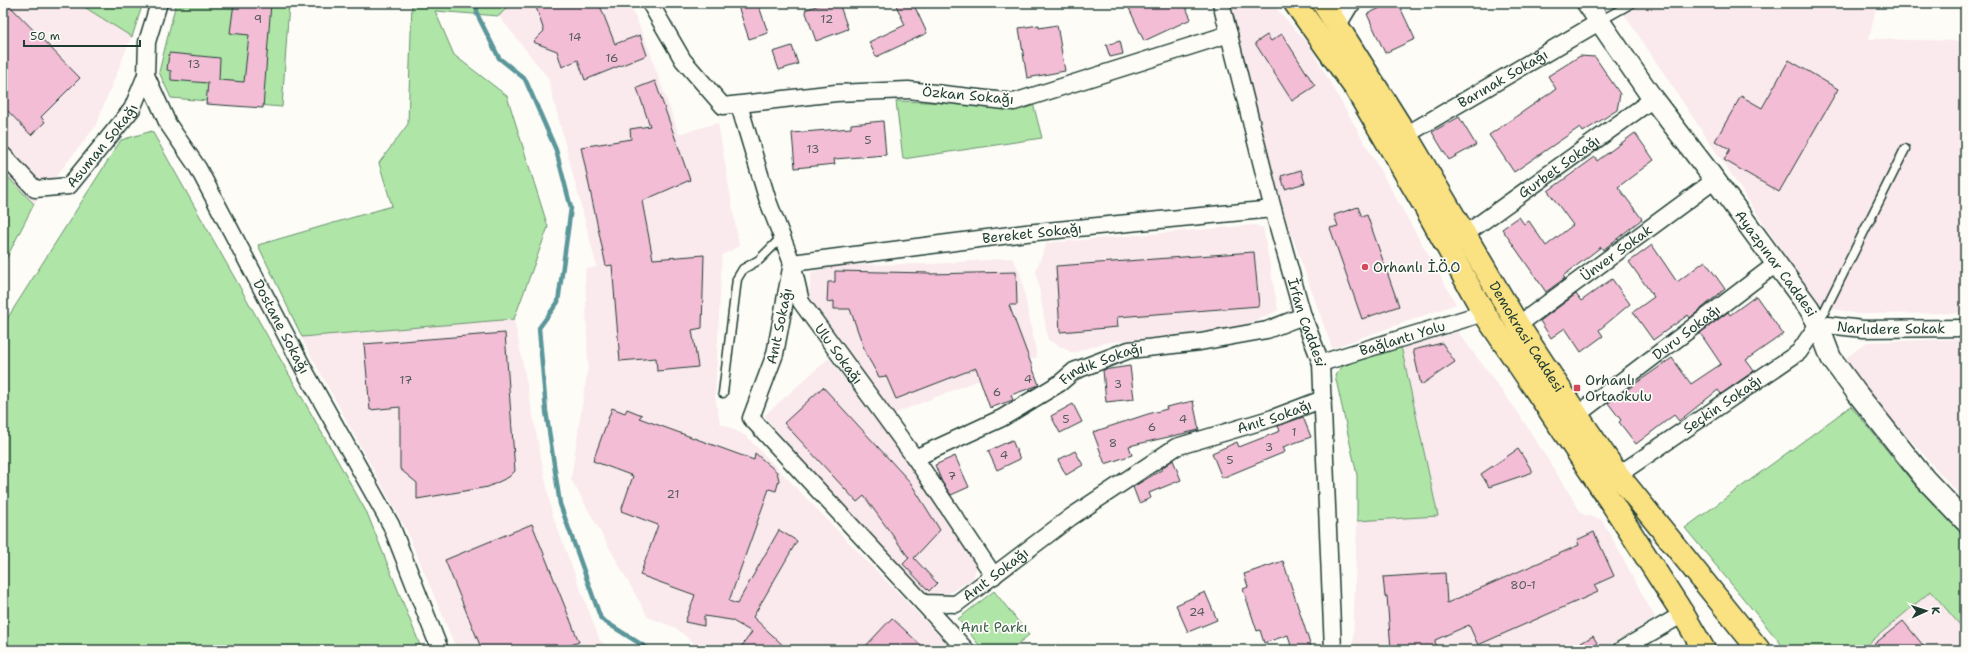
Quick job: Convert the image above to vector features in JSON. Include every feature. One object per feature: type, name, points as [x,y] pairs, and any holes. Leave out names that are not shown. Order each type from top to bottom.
[{"type":"main road","name":"Demokrasi Caddesi","points":[[1295,3],[1356,89],[1424,205],[1484,313],[1683,614],[1704,650]]},
{"type":"main road","name":"Demokrasi Caddesi","points":[[1323,3],[1406,135],[1518,325],[1577,415],[1618,475],[1759,650]]},
{"type":"street","name":"Dostane Sokağı","points":[[159,3],[147,42],[146,75],[168,124],[198,168],[307,375],[391,525],[440,650]]},
{"type":"street","name":"Özkan Sokağı","points":[[650,3],[683,60],[723,106],[836,93],[908,90],[1014,102],[1229,34]]},
{"type":"street","name":"İrfan Caddesi","points":[[1221,3],[1273,209],[1303,316],[1321,363],[1334,650]]},
{"type":"street","points":[[1338,25],[1350,5],[1353,3]]},
{"type":"street","name":"Ayazpınar Caddesi","points":[[1587,3],[1653,98],[1716,180],[1809,308],[1818,324],[1831,358],[1925,479],[1965,521]]},
{"type":"street","name":"Barınak Sokağı","points":[[1406,135],[1599,22]]},
{"type":"street","name":"Asuman Sokağı","points":[[3,155],[35,189],[69,186],[132,109],[146,75]]},
{"type":"street","name":"Gurbet Sokağı","points":[[1464,235],[1653,98]]},
{"type":"street","name":"Ulu Sokağı","points":[[739,105],[768,201],[792,263],[801,302],[915,458],[994,576]]},
{"type":"street","name":"Ünver Sokak","points":[[1518,325],[1716,180]]},
{"type":"street","name":"Bereket Sokağı","points":[[792,263],[1026,233],[1273,209]]},
{"type":"street","name":"Anıt Sokağı","points":[[792,263],[775,354],[752,418],[783,454],[923,603],[956,604],[1070,516],[1176,447],[1274,418],[1323,398]]},
{"type":"street","name":"Duru Sokağı","points":[[1577,415],[1776,264]]},
{"type":"street","name":"Bağlantı Yolu","points":[[1321,363],[1484,313]]},
{"type":"street","name":"Fındık Sokağı","points":[[915,458],[1002,418],[1060,383],[1074,371],[1128,350],[1200,342],[1267,330],[1303,316]]},
{"type":"street","name":"Narlıdere Sokak","points":[[1818,324],[1863,329],[1965,328]]},
{"type":"street","name":"Seçkin Sokağı","points":[[1618,475],[1799,352],[1818,324]]},
{"type":"street","points":[[923,603],[966,650]]},
{"type":"street","points":[[1621,650],[1683,614]]},
{"type":"lane","points":[[1599,22],[1632,3]]},
{"type":"lane","points":[[1818,324],[1905,149]]},
{"type":"lane","points":[[723,393],[737,279],[743,269],[759,260],[782,237]]},
{"type":"shaded area","points":[[3,3],[142,3],[132,35],[95,127],[34,204],[3,265]]},
{"type":"shaded area","points":[[511,3],[627,3],[635,16],[651,54],[679,134],[718,123],[739,246],[722,255],[715,396],[720,423],[746,436],[953,650],[702,650],[676,628],[648,617],[571,479],[588,367],[585,269],[597,267],[548,78],[499,16]]},
{"type":"shaded area","points":[[1228,3],[1271,3],[1309,45],[1456,304],[1332,348],[1283,210]]},
{"type":"shaded area","points":[[1617,3],[1877,3],[1869,39],[1965,41],[1965,313],[1857,314],[1818,305]]},
{"type":"shaded area","points":[[1255,225],[1263,228],[1278,310],[1242,327],[1103,343],[1073,353],[1048,340],[1036,270],[1047,243]]},
{"type":"shaded area","points":[[1012,258],[1020,272],[1037,357],[893,414],[823,316],[815,309],[809,293],[812,272],[841,265],[934,264]]},
{"type":"shaded area","points":[[514,319],[552,514],[600,641],[613,650],[457,650],[407,531],[301,337]]},
{"type":"shaded area","points":[[1458,332],[1519,414],[1582,514],[1602,520],[1655,618],[1601,650],[1353,650],[1357,521],[1438,515],[1402,346]]},
{"type":"shaded area","points":[[1965,339],[1965,501],[1861,384],[1846,358],[1867,342]]},
{"type":"shaded area","points":[[829,358],[911,466],[978,562],[973,578],[946,595],[927,594],[855,519],[764,416]]},
{"type":"shaded area","points":[[1931,591],[1965,631],[1965,650],[1861,650]]},
{"type":"green space","points":[[78,3],[143,3],[132,37]]},
{"type":"green space","points":[[176,3],[289,3],[282,107],[171,98],[159,72]]},
{"type":"green space","points":[[412,3],[511,3],[499,16],[435,11],[454,55],[507,96],[548,227],[514,319],[302,337],[258,245],[392,206],[379,163],[408,124]]},
{"type":"green space","points":[[896,101],[1019,105],[1033,103],[1042,138],[903,159]]},
{"type":"green space","points":[[152,131],[367,513],[422,650],[3,650],[3,325],[121,140]]},
{"type":"green space","points":[[3,172],[34,204],[3,265]]},
{"type":"green space","points":[[1401,346],[1438,516],[1357,521],[1357,475],[1335,375],[1343,366]]},
{"type":"green space","points":[[1851,406],[1915,485],[1965,537],[1965,631],[1931,591],[1861,650],[1786,650],[1685,528]]},
{"type":"green space","name":"Anıt Parkı","points":[[994,591],[1029,635],[1010,650],[983,650],[958,619]]},
{"type":"building","points":[[3,3],[7,3],[80,78],[41,117],[45,122],[31,135],[3,106]]},
{"type":"building","points":[[234,3],[271,3],[263,108],[206,104],[208,83],[171,80],[171,71],[167,70],[169,53],[220,58],[219,80],[244,82],[249,35],[230,33]]},
{"type":"building","points":[[548,3],[599,3],[615,44],[640,35],[647,55],[585,80],[578,60],[562,67],[557,51],[533,42],[544,31],[536,7]]},
{"type":"building","points":[[737,3],[758,3],[768,33],[749,39]]},
{"type":"building","points":[[824,3],[839,3],[848,29],[816,41],[805,10]]},
{"type":"building","points":[[895,3],[913,3],[927,33],[876,57],[869,42],[905,25]]},
{"type":"building","points":[[1140,3],[1184,3],[1191,19],[1144,41],[1129,8]]},
{"type":"building","points":[[1391,3],[1398,3],[1415,39],[1385,53],[1367,14]]},
{"type":"building","points":[[1039,25],[1039,28],[1057,25],[1065,71],[1027,78],[1019,28]]},
{"type":"building","points":[[1282,34],[1315,86],[1292,101],[1255,43],[1267,35],[1271,41]]},
{"type":"building","points":[[1120,41],[1123,54],[1110,57],[1106,45]]},
{"type":"building","points":[[792,46],[798,64],[779,70],[773,52]]},
{"type":"building","points":[[1580,56],[1595,57],[1620,94],[1617,110],[1583,132],[1580,127],[1514,172],[1489,135],[1556,89],[1548,76]]},
{"type":"building","points":[[1789,60],[1838,89],[1779,192],[1724,160],[1730,149],[1715,141],[1741,96],[1762,108]]},
{"type":"building","points":[[655,81],[690,180],[642,201],[653,259],[704,255],[702,328],[692,330],[698,367],[657,371],[656,358],[620,361],[612,265],[606,266],[581,147],[631,139],[630,129],[650,126],[637,88]]},
{"type":"building","points":[[1459,117],[1476,145],[1449,160],[1432,132]]},
{"type":"building","points":[[883,121],[886,155],[834,159],[835,164],[795,168],[792,133],[851,128],[851,124]]},
{"type":"building","points":[[1635,133],[1654,160],[1618,187],[1642,219],[1603,250],[1601,247],[1563,276],[1565,278],[1546,292],[1502,229],[1519,217],[1524,224],[1529,221],[1546,246],[1573,225],[1548,191],[1595,157],[1597,161]]},
{"type":"building","points":[[1301,170],[1305,183],[1285,189],[1281,176]]},
{"type":"building","name":"Orhanlı İ.Ö.O","points":[[1358,207],[1362,217],[1367,215],[1399,306],[1362,319],[1330,228],[1338,226],[1334,215]]},
{"type":"building","points":[[1652,245],[1677,282],[1705,261],[1725,289],[1690,318],[1688,315],[1653,340],[1633,312],[1654,297],[1629,262]]},
{"type":"building","points":[[1254,252],[1259,306],[1117,317],[1118,327],[1060,332],[1056,266]]},
{"type":"building","points":[[835,271],[930,274],[1016,272],[1017,305],[1009,305],[1039,385],[1011,395],[1013,400],[990,408],[976,368],[896,399],[886,376],[879,377],[866,354],[850,309],[834,309],[834,301],[827,302],[828,282],[835,282]]},
{"type":"building","points":[[1612,279],[1630,304],[1599,330],[1603,336],[1581,352],[1565,328],[1551,338],[1540,321],[1576,294],[1581,301]]},
{"type":"building","points":[[1756,296],[1783,334],[1746,360],[1754,371],[1721,394],[1718,390],[1679,421],[1674,415],[1636,444],[1619,422],[1621,420],[1608,403],[1672,358],[1691,384],[1721,364],[1700,333],[1728,312],[1730,315]]},
{"type":"building","points":[[505,333],[515,471],[509,477],[488,487],[417,499],[417,483],[400,469],[400,407],[370,410],[364,344]]},
{"type":"building","points":[[1442,343],[1455,362],[1421,385],[1413,350]]},
{"type":"building","points":[[1130,366],[1134,399],[1106,402],[1103,370]]},
{"type":"building","points":[[823,387],[910,482],[940,530],[914,558],[937,583],[929,591],[903,564],[909,558],[864,496],[857,502],[784,423]]},
{"type":"building","points":[[1193,401],[1199,430],[1129,446],[1132,455],[1105,464],[1093,432],[1167,409],[1166,407]]},
{"type":"building","points":[[1073,404],[1082,422],[1060,433],[1051,416]]},
{"type":"building","points":[[612,408],[625,413],[627,409],[642,415],[639,418],[754,460],[755,453],[777,472],[779,480],[776,491],[769,489],[729,601],[737,604],[779,530],[797,541],[753,617],[788,650],[739,650],[752,632],[731,620],[704,616],[704,626],[685,622],[695,595],[640,575],[658,525],[621,511],[633,476],[593,461]]},
{"type":"building","points":[[1303,417],[1311,437],[1283,447],[1285,452],[1222,478],[1212,453],[1237,442],[1239,447],[1280,431],[1278,426]]},
{"type":"building","points":[[1012,440],[1020,459],[997,470],[988,451]]},
{"type":"building","points":[[1518,449],[1533,472],[1489,487],[1481,474]]},
{"type":"building","points":[[1075,451],[1083,465],[1066,475],[1058,460]]},
{"type":"building","points":[[955,456],[969,487],[951,495],[942,482],[935,465]]},
{"type":"building","points":[[1173,460],[1181,480],[1149,493],[1151,498],[1139,503],[1133,487],[1163,469],[1162,468]]},
{"type":"building","points":[[532,524],[579,642],[558,650],[482,650],[445,560]]},
{"type":"building","points":[[1594,532],[1614,576],[1594,585],[1598,592],[1478,645],[1469,625],[1435,640],[1436,650],[1391,650],[1387,596],[1385,597],[1383,577],[1445,573],[1447,603],[1579,545],[1577,540]]},
{"type":"building","points":[[1283,561],[1312,650],[1292,650],[1288,635],[1264,643],[1260,630],[1257,631],[1243,589],[1248,587],[1244,574]]},
{"type":"building","points":[[1205,592],[1217,620],[1188,632],[1176,605]]},
{"type":"building","points":[[892,618],[926,650],[862,650]]},
{"type":"building","points":[[1903,621],[1927,650],[1867,650]]},
{"type":"building","points":[[1593,636],[1601,650],[1569,650]]},
{"type":"waterway","points":[[477,3],[477,14],[499,58],[525,79],[556,150],[571,208],[558,302],[539,328],[546,411],[560,504],[601,619],[650,650]]},
{"type":"place","name":"Orhanlı İ.Ö.O","points":[[1365,267]]},
{"type":"place","name":"Orhanlı Ortaokulu","points":[[1577,388]]}]
